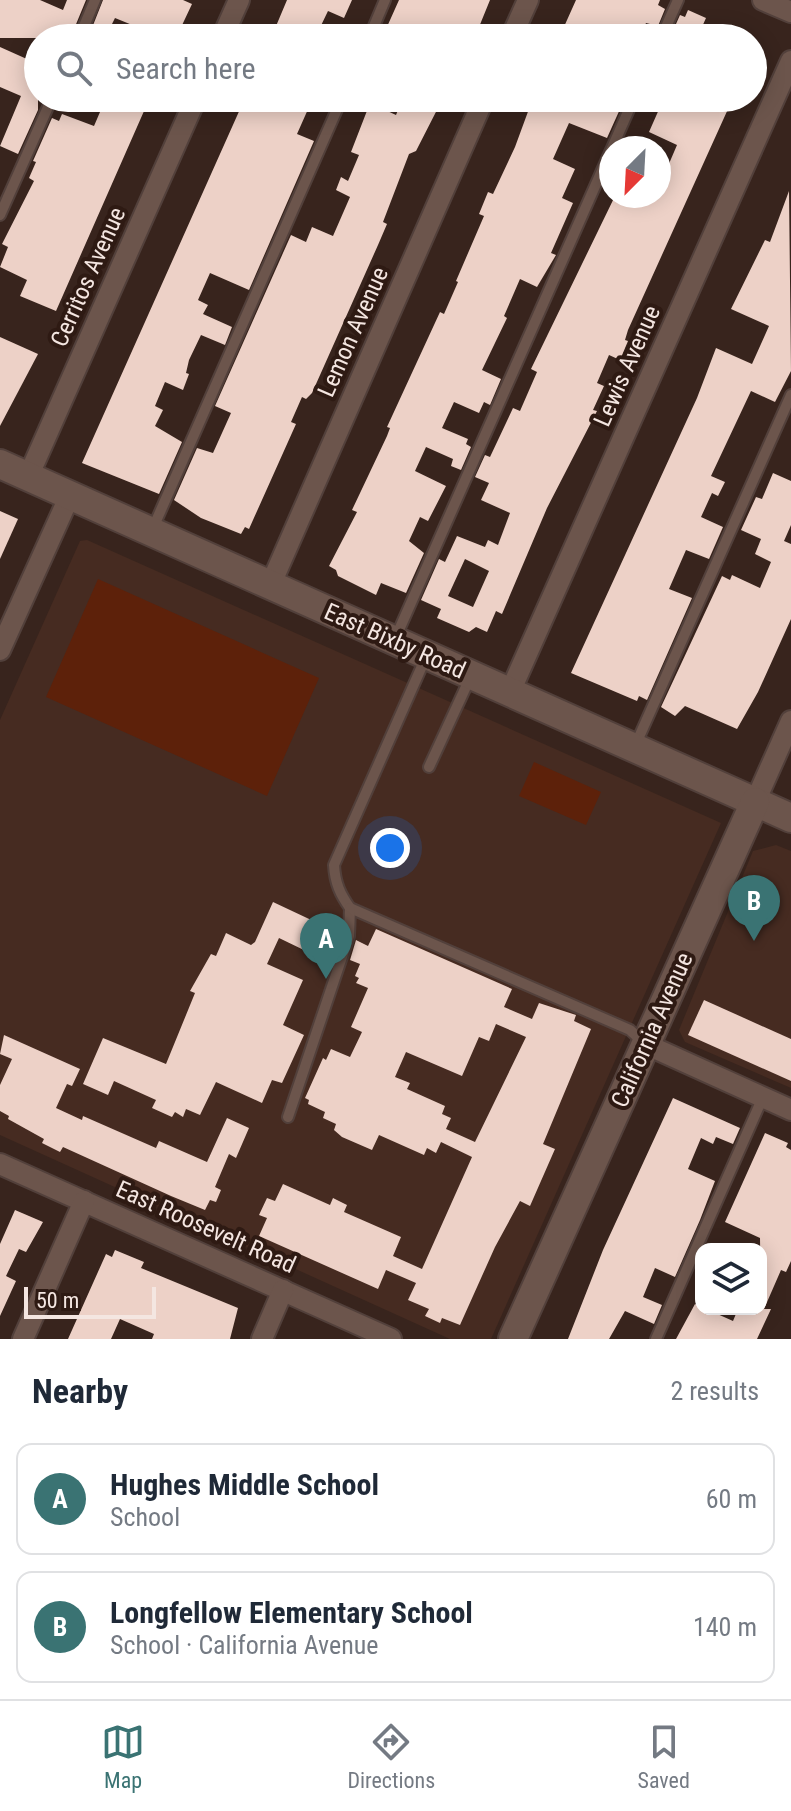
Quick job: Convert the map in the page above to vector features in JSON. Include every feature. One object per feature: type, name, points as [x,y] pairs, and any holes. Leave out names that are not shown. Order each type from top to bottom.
[{"type":"street","points":[[228,24],[239,0]]},
{"type":"street","points":[[517,24],[528,0]]},
{"type":"street","points":[[763,0],[791,12]]},
{"type":"street","name":"Lewis Avenue","points":[[510,692],[791,61]]},
{"type":"street","name":"Cerritos Avenue","points":[[28,477],[190,112]]},
{"type":"street","name":"Lemon Avenue","points":[[270,586],[478,112]]},
{"type":"street","name":"East Bixby Road","points":[[0,464],[791,818]]},
{"type":"street","points":[[0,650],[70,495]]},
{"type":"street","name":"California Avenue","points":[[513,1339],[791,721]]},
{"type":"street","points":[[645,1044],[791,1110]]},
{"type":"street","name":"East Roosevelt Road","points":[[0,1164],[391,1339]]},
{"type":"street","points":[[23,1339],[84,1201]]},
{"type":"street","points":[[262,1339],[283,1290]]},
{"type":"lane","points":[[85,24],[95,0]]},
{"type":"lane","points":[[375,24],[385,0]]},
{"type":"lane","points":[[667,24],[678,0]]},
{"type":"lane","points":[[0,215],[5,189],[45,112]]},
{"type":"lane","points":[[152,532],[336,112]]},
{"type":"lane","points":[[618,136],[628,112]]},
{"type":"lane","points":[[394,640],[599,178]]},
{"type":"lane","points":[[634,747],[791,395]]},
{"type":"lane","points":[[288,1117],[349,936],[350,908],[335,883],[334,865],[426,655]]},
{"type":"lane","points":[[429,767],[472,675]]},
{"type":"lane","points":[[350,908],[630,1030],[645,1044]]},
{"type":"lane","points":[[656,1339],[763,1097]]},
{"type":"shaded area","points":[[87,540],[721,823],[491,1339],[450,1339],[0,1135],[0,720],[80,541]]},
{"type":"shaded area","points":[[98,579],[319,678],[267,796],[46,697]]},
{"type":"shaded area","points":[[534,762],[601,792],[586,825],[519,796]]},
{"type":"shaded area","points":[[776,845],[791,851],[791,1088],[685,1042],[679,1030],[753,851]]},
{"type":"building","points":[[0,0],[40,0],[63,10],[67,0],[86,0],[76,24],[24,24],[24,38],[0,38]]},
{"type":"building","points":[[103,0],[183,0],[192,4],[183,24],[130,24],[115,18],[112,24],[94,24]]},
{"type":"building","points":[[287,0],[352,0],[344,18],[328,11],[322,24],[277,24]]},
{"type":"building","points":[[399,0],[490,0],[480,24],[388,24]]},
{"type":"building","points":[[576,0],[660,0],[658,5],[665,9],[659,24],[565,24]]},
{"type":"building","points":[[688,10],[706,18],[703,24],[676,24],[680,15],[685,17]]},
{"type":"building","points":[[0,47],[24,58],[24,112],[37,112],[18,154],[0,146],[21,96],[0,87]]},
{"type":"building","points":[[100,112],[144,112],[56,311],[20,296],[27,280],[0,267],[8,247],[2,244],[34,181],[29,178],[36,162],[33,161],[52,118],[59,121],[62,114],[94,126]]},
{"type":"building","points":[[239,112],[307,112],[297,134],[314,141],[249,290],[210,273],[198,300],[208,305],[203,314],[232,327],[225,345],[201,335],[189,360],[186,373],[189,374],[183,390],[165,382],[155,406],[163,410],[155,426],[182,442],[159,494],[82,463]]},
{"type":"building","points":[[367,112],[396,115],[397,112],[436,112],[416,151],[409,154],[383,222],[387,224],[312,393],[306,399],[302,397],[291,422],[296,424],[249,529],[245,527],[241,534],[201,518],[174,500],[197,448],[213,453],[231,413],[215,406],[291,235],[306,242],[312,227],[333,236],[350,197],[336,190],[341,177],[348,181],[359,155],[351,152]]},
{"type":"building","points":[[528,112],[619,112],[608,136],[569,123],[553,159],[575,169],[562,198],[573,203],[551,253],[556,255],[537,287],[520,279],[504,316],[507,318],[482,370],[501,379],[490,405],[484,402],[479,413],[454,402],[442,428],[468,439],[466,444],[471,447],[461,470],[451,466],[453,459],[426,447],[415,471],[446,486],[428,521],[420,517],[409,541],[424,553],[406,593],[381,583],[376,595],[338,576],[336,570],[329,566],[357,512],[352,510],[387,436],[390,428],[387,427],[440,312],[444,314],[458,282],[484,216],[479,214],[488,192],[493,194]]},
{"type":"building","points":[[658,112],[727,112],[628,330],[625,340],[628,341],[620,360],[609,355],[597,383],[604,386],[593,410],[597,411],[547,508],[502,614],[496,611],[487,632],[476,627],[469,632],[437,618],[441,609],[421,600],[439,559],[445,562],[457,536],[485,547],[488,540],[498,545],[510,513],[481,500],[489,483],[475,477],[485,455],[490,457],[513,408],[520,411],[537,372],[531,369],[609,208],[671,208],[671,159],[677,145],[671,142],[671,136],[649,132]],"holes":[[[465,559],[489,571],[473,607],[448,596]]]},
{"type":"building","points":[[789,191],[791,371],[775,402],[751,391],[711,476],[725,482],[718,496],[712,493],[701,517],[723,527],[709,559],[686,550],[669,589],[692,598],[647,700],[639,696],[637,701],[571,673],[697,398],[716,348],[752,364],[769,326],[731,309],[765,240],[770,242]]},
{"type":"building","points":[[0,337],[38,354],[0,426]]},
{"type":"building","points":[[773,473],[791,481],[791,525],[784,541],[791,544],[791,619],[758,692],[737,729],[685,706],[675,716],[661,707],[722,576],[730,580],[732,575],[760,588],[771,562],[755,554],[761,539],[741,530],[756,497],[762,499]]},
{"type":"building","points":[[0,511],[18,519],[0,559]]},
{"type":"building","points":[[273,902],[341,934],[335,953],[331,951],[329,955],[310,947],[308,952],[279,938],[267,964],[303,980],[283,1025],[304,1035],[282,1083],[272,1080],[262,1103],[216,1082],[200,1115],[186,1109],[183,1117],[175,1112],[172,1117],[152,1108],[156,1100],[114,1081],[108,1095],[83,1084],[103,1038],[166,1064],[195,993],[190,991],[211,954],[216,956],[226,933],[251,945],[255,942]]},
{"type":"building","points":[[376,929],[512,989],[504,1007],[532,1019],[539,1003],[576,1015],[574,1021],[591,1029],[543,1144],[555,1149],[530,1206],[520,1201],[495,1247],[460,1325],[442,1318],[440,1323],[425,1316],[429,1309],[408,1300],[416,1283],[386,1270],[378,1289],[259,1236],[267,1218],[259,1215],[267,1198],[275,1201],[283,1184],[330,1205],[333,1198],[347,1205],[344,1212],[401,1237],[393,1256],[422,1269],[472,1157],[441,1142],[436,1153],[427,1148],[424,1155],[379,1135],[372,1150],[342,1137],[334,1130],[336,1124],[323,1118],[325,1112],[308,1104],[309,1100],[305,1098],[323,1058],[326,1060],[331,1049],[350,1057],[362,1032],[351,1027],[368,988],[356,983],[359,978],[355,976],[360,964],[350,960],[356,940],[368,946]],"holes":[[[496,1024],[526,1037],[475,1142],[446,1129],[451,1118],[442,1114],[445,1106],[407,1089],[410,1083],[395,1077],[406,1052],[462,1076],[479,1037],[489,1041]]]},
{"type":"building","points":[[704,1000],[791,1039],[791,1081],[688,1035]]},
{"type":"building","points":[[4,1035],[80,1069],[72,1086],[67,1084],[56,1108],[82,1120],[83,1116],[156,1148],[159,1141],[207,1162],[227,1118],[249,1128],[236,1158],[229,1154],[215,1187],[221,1190],[216,1202],[210,1200],[205,1210],[63,1147],[60,1152],[42,1143],[44,1139],[8,1119],[9,1116],[0,1111],[0,1085],[12,1059],[0,1054]]},
{"type":"building","points":[[673,1098],[740,1128],[733,1144],[716,1137],[713,1144],[701,1138],[688,1169],[715,1181],[700,1220],[675,1277],[655,1268],[643,1297],[662,1305],[654,1324],[625,1311],[609,1339],[568,1339],[603,1250]]},
{"type":"building","points":[[765,1133],[788,1143],[786,1147],[791,1150],[791,1261],[786,1272],[781,1270],[767,1302],[767,1243],[760,1243],[760,1238],[725,1222]]},
{"type":"building","points":[[15,1210],[43,1222],[26,1252],[19,1249],[6,1276],[16,1281],[0,1316],[0,1244]]},
{"type":"building","points":[[115,1250],[144,1262],[141,1268],[238,1308],[230,1339],[152,1339],[154,1334],[120,1319],[111,1339],[68,1339],[106,1254],[112,1257]]},
{"type":"building","points":[[695,1304],[695,1315],[720,1315],[733,1321],[736,1315],[767,1315],[767,1309],[771,1309],[757,1339],[676,1339]]},
{"type":"place","name":"Longfellow Elementary School","points":[[754,941]]},
{"type":"place","name":"Hughes Middle School","points":[[326,979]]}]
